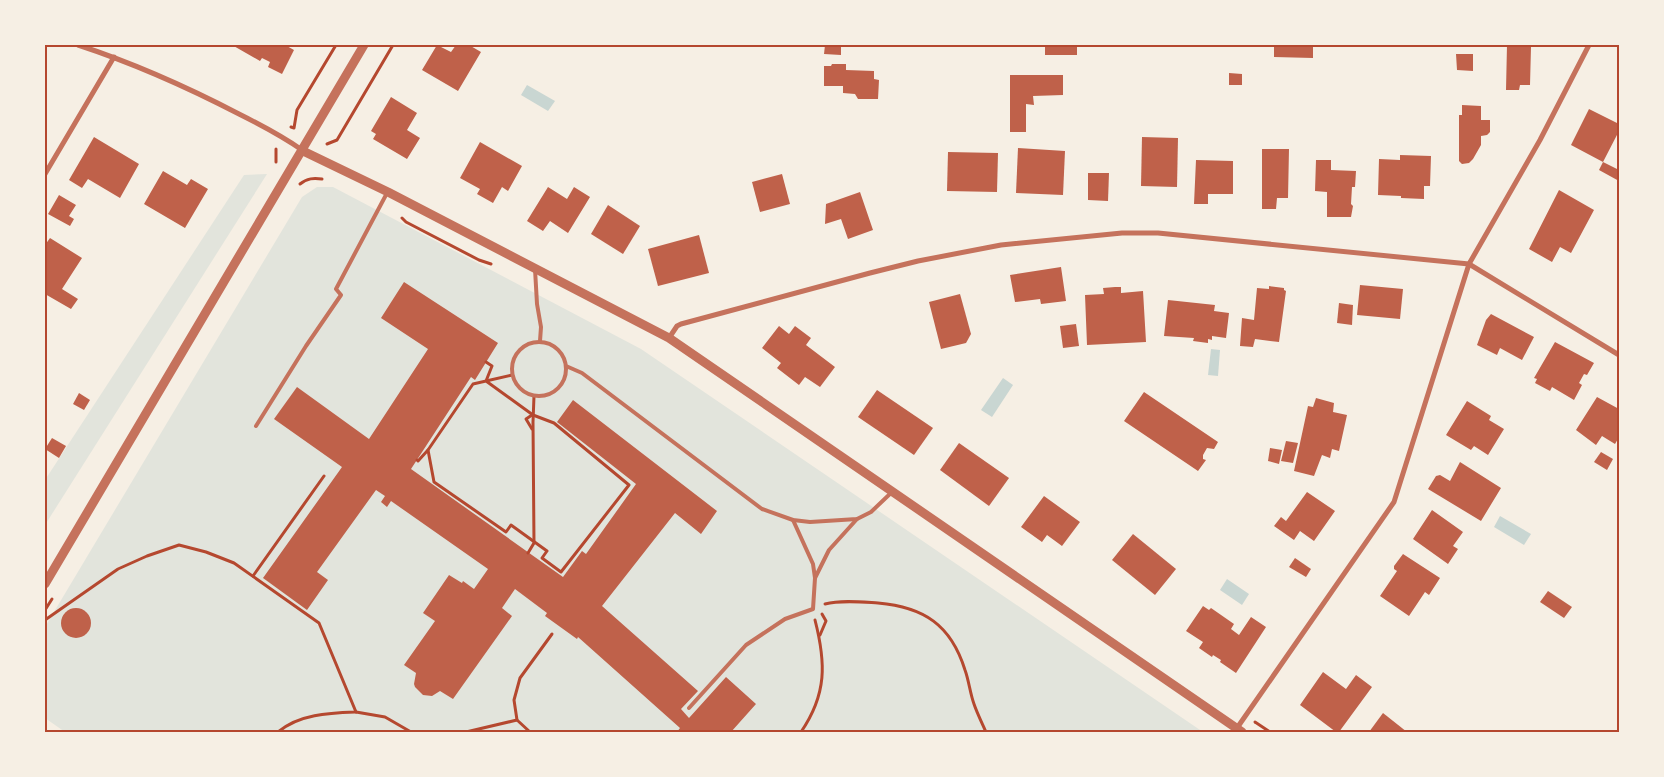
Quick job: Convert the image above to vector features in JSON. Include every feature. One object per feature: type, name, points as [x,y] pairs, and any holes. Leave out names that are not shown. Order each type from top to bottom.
[{"type":"street","points":[[78,45],[114,57],[207,97],[278,134],[303,150],[669,338],[1240,730],[1394,502],[1469,264],[1540,140],[1589,45]]},
{"type":"street","points":[[45,584],[364,45]]},
{"type":"street","points":[[45,174],[114,57]]},
{"type":"street","points":[[669,338],[680,324],[918,261],[1002,245],[1122,233],[1158,233],[1469,264],[1619,355]]},
{"type":"lane","points":[[256,426],[306,346],[341,295],[336,289],[388,192]]},
{"type":"lane","points":[[535,269],[537,304],[541,327],[540,342]]},
{"type":"lane","points":[[532,342],[540,342],[555,347],[564,359],[566,366],[566,376],[562,385],[546,395],[534,396],[521,390],[515,383],[512,375],[514,359],[518,351],[532,342]]},
{"type":"lane","points":[[566,366],[582,373],[762,510],[793,520],[810,522],[857,519]]},
{"type":"lane","points":[[815,578],[829,550],[857,519],[871,512],[892,492]]},
{"type":"lane","points":[[689,708],[746,645],[785,619],[813,609],[815,578],[813,564],[793,520]]},
{"type":"path","points":[[294,128],[298,110],[336,45]]},
{"type":"path","points":[[327,144],[337,140],[393,45]]},
{"type":"path","points":[[275,164],[277,153]]},
{"type":"path","points":[[304,181],[314,178],[326,179]]},
{"type":"path","points":[[380,207],[404,218],[406,222],[479,260],[496,267]]},
{"type":"path","points":[[486,362],[492,366],[486,381]]},
{"type":"path","points":[[417,460],[428,450],[473,384],[512,375]]},
{"type":"path","points":[[428,450],[434,482],[506,532],[511,525],[547,551],[542,558],[561,572],[629,486],[554,423],[533,415],[486,381]]},
{"type":"path","points":[[528,553],[534,543],[534,396]]},
{"type":"path","points":[[533,415],[526,419],[533,430]]},
{"type":"path","points":[[253,576],[324,476]]},
{"type":"path","points":[[45,620],[118,569],[179,545],[206,552],[234,563],[319,623],[356,712]]},
{"type":"path","points":[[801,732],[811,718],[820,697],[824,670],[813,609],[827,603],[858,601],[892,604],[910,608],[927,616],[944,630],[955,646],[965,670],[974,705],[986,732]]},
{"type":"path","points":[[530,732],[517,720],[514,700],[520,678],[552,634]]},
{"type":"path","points":[[278,732],[285,726],[316,714],[356,712],[385,717],[411,732]]},
{"type":"path","points":[[466,732],[517,720]]},
{"type":"path","points":[[1262,726],[1270,732]]},
{"type":"shaded area","points":[[527,85],[555,101],[548,111],[521,95]]},
{"type":"shaded area","points":[[267,174],[45,525],[45,480],[244,175]]},
{"type":"shaded area","points":[[317,187],[333,187],[641,349],[1203,732],[65,732],[45,718],[45,627],[302,197]]},
{"type":"shaded area","points":[[1211,349],[1220,350],[1218,376],[1208,375]]},
{"type":"shaded area","points":[[1003,378],[1013,385],[992,417],[981,410]]},
{"type":"shaded area","points":[[1500,516],[1531,534],[1524,545],[1494,527]]},
{"type":"shaded area","points":[[1227,579],[1249,594],[1242,605],[1220,590]]},
{"type":"building","points":[[232,45],[285,45],[294,50],[282,74],[268,67],[270,62],[262,58],[260,61]]},
{"type":"building","points":[[437,45],[451,52],[456,45],[469,45],[481,52],[458,91],[422,70]]},
{"type":"building","points":[[825,45],[841,45],[841,55],[824,54]]},
{"type":"building","points":[[1045,45],[1077,45],[1077,55],[1045,55]]},
{"type":"building","points":[[1274,45],[1313,45],[1313,58],[1274,57]]},
{"type":"building","points":[[1507,45],[1543,45],[1543,47],[1531,47],[1530,85],[1520,85],[1519,90],[1506,90]]},
{"type":"building","points":[[1456,54],[1473,54],[1473,71],[1457,70]]},
{"type":"building","points":[[832,64],[846,64],[846,70],[874,71],[874,79],[879,80],[878,99],[858,99],[855,94],[843,93],[843,86],[824,86],[824,66],[831,66]]},
{"type":"building","points":[[1229,73],[1242,74],[1242,85],[1229,85]]},
{"type":"building","points":[[1010,75],[1063,75],[1063,95],[1033,96],[1034,105],[1026,104],[1026,132],[1010,132]]},
{"type":"building","points":[[391,97],[417,113],[407,130],[420,138],[407,159],[373,139],[376,134],[371,131]]},
{"type":"building","points":[[1462,105],[1481,106],[1481,120],[1490,120],[1490,132],[1487,135],[1481,136],[1481,145],[1473,159],[1469,163],[1462,164],[1459,161],[1459,115],[1462,115]]},
{"type":"building","points":[[1589,109],[1619,124],[1619,131],[1603,162],[1571,145]]},
{"type":"building","points":[[94,137],[139,164],[120,198],[88,179],[82,188],[69,180]]},
{"type":"building","points":[[1142,137],[1178,138],[1177,187],[1141,186]]},
{"type":"building","points":[[480,142],[522,166],[508,191],[502,187],[493,203],[477,194],[480,189],[460,178]]},
{"type":"building","points":[[1018,148],[1065,151],[1063,195],[1016,193]]},
{"type":"building","points":[[1262,149],[1289,149],[1288,198],[1277,198],[1276,209],[1262,209]]},
{"type":"building","points":[[948,152],[998,153],[997,192],[947,191]]},
{"type":"building","points":[[1400,155],[1431,156],[1430,186],[1424,186],[1424,199],[1378,195],[1379,159],[1400,160]]},
{"type":"building","points":[[1196,160],[1233,161],[1233,194],[1208,194],[1208,204],[1194,204]]},
{"type":"building","points":[[1316,160],[1331,160],[1331,170],[1356,171],[1355,187],[1352,187],[1351,204],[1353,206],[1351,217],[1327,217],[1327,192],[1315,191]]},
{"type":"building","points":[[1603,162],[1619,170],[1619,181],[1599,170]]},
{"type":"building","points":[[163,171],[187,185],[191,179],[208,189],[185,228],[144,204]]},
{"type":"building","points":[[1088,173],[1109,173],[1108,201],[1088,200]]},
{"type":"building","points":[[782,174],[790,204],[760,212],[752,182]]},
{"type":"building","points":[[548,187],[567,199],[574,187],[590,197],[568,233],[550,221],[543,231],[527,221]]},
{"type":"building","points":[[1559,190],[1594,210],[1571,253],[1560,247],[1552,262],[1529,249]]},
{"type":"building","points":[[860,192],[873,230],[848,239],[841,219],[825,224],[826,204]]},
{"type":"building","points":[[59,195],[76,205],[69,216],[74,219],[70,226],[48,214]]},
{"type":"building","points":[[608,205],[640,226],[623,254],[591,234]]},
{"type":"building","points":[[699,235],[709,273],[658,286],[648,249]]},
{"type":"building","points":[[50,238],[82,258],[62,289],[78,299],[71,309],[45,294],[45,245]]},
{"type":"building","points":[[1061,267],[1066,301],[1041,304],[1040,299],[1015,302],[1010,275]]},
{"type":"building","points":[[404,282],[498,343],[475,380],[471,377],[411,469],[563,577],[582,551],[586,554],[636,484],[557,422],[573,400],[717,511],[701,534],[675,513],[602,606],[698,691],[681,709],[689,718],[726,677],[756,704],[731,732],[677,732],[680,728],[578,637],[577,639],[545,616],[547,613],[515,589],[502,608],[512,616],[453,699],[440,691],[432,696],[423,695],[414,684],[416,673],[404,665],[435,621],[423,613],[449,575],[462,583],[463,581],[474,589],[488,569],[391,501],[387,507],[381,502],[385,496],[376,490],[317,572],[328,580],[307,610],[263,578],[342,467],[274,419],[297,387],[369,439],[428,349],[381,318]]},
{"type":"building","points":[[1360,285],[1403,289],[1400,319],[1357,315]]},
{"type":"building","points":[[1269,286],[1284,288],[1286,291],[1279,342],[1255,339],[1253,347],[1240,346],[1242,318],[1254,320],[1257,288],[1269,289]]},
{"type":"building","points":[[1121,287],[1121,293],[1143,291],[1146,342],[1087,345],[1085,295],[1104,294],[1103,288]]},
{"type":"building","points":[[960,294],[971,334],[966,343],[941,349],[929,302]]},
{"type":"building","points":[[1168,300],[1215,305],[1214,311],[1229,313],[1226,338],[1212,336],[1212,340],[1208,339],[1208,343],[1193,341],[1194,338],[1164,336]]},
{"type":"building","points":[[1339,303],[1353,305],[1352,325],[1337,323]]},
{"type":"building","points":[[1491,314],[1534,337],[1522,360],[1500,348],[1497,355],[1477,345],[1486,320]]},
{"type":"building","points":[[1076,324],[1079,346],[1063,348],[1060,326]]},
{"type":"building","points":[[779,326],[789,334],[795,326],[811,338],[806,345],[835,367],[820,387],[805,377],[799,385],[777,368],[781,363],[762,348]]},
{"type":"building","points":[[1555,342],[1594,363],[1587,375],[1584,374],[1579,383],[1582,385],[1574,400],[1552,387],[1550,391],[1535,383],[1537,379],[1534,378]]},
{"type":"building","points":[[877,390],[933,428],[914,455],[858,417]]},
{"type":"building","points":[[1144,392],[1218,442],[1214,449],[1207,448],[1203,455],[1203,459],[1206,460],[1198,471],[1124,421]]},
{"type":"building","points":[[79,393],[90,400],[84,410],[73,404]]},
{"type":"building","points":[[1597,397],[1619,409],[1619,437],[1615,444],[1602,436],[1596,445],[1576,430]]},
{"type":"building","points":[[1316,398],[1334,403],[1333,412],[1347,415],[1339,451],[1332,449],[1330,458],[1322,455],[1314,476],[1294,471],[1308,406],[1313,407]]},
{"type":"building","points":[[1467,401],[1491,416],[1489,420],[1504,429],[1488,455],[1474,446],[1471,450],[1446,435]]},
{"type":"building","points":[[52,438],[66,446],[59,458],[45,449]]},
{"type":"building","points":[[1286,441],[1298,443],[1293,463],[1281,461]]},
{"type":"building","points":[[959,443],[1009,478],[989,506],[940,470]]},
{"type":"building","points":[[1270,448],[1282,450],[1279,464],[1268,461]]},
{"type":"building","points":[[1601,452],[1613,459],[1607,470],[1594,462]]},
{"type":"building","points":[[1460,462],[1501,488],[1481,521],[1428,489],[1436,476],[1440,475],[1450,481]]},
{"type":"building","points":[[1307,492],[1335,511],[1314,541],[1300,531],[1294,540],[1274,526],[1281,517],[1286,521]]},
{"type":"building","points":[[1044,496],[1080,522],[1062,546],[1047,535],[1042,542],[1021,527]]},
{"type":"building","points":[[1432,510],[1463,532],[1453,546],[1458,549],[1448,564],[1413,539]]},
{"type":"building","points":[[1133,534],[1176,569],[1155,595],[1112,560]]},
{"type":"building","points":[[1403,554],[1440,578],[1429,595],[1425,592],[1409,616],[1380,596],[1397,571],[1394,569],[1394,566]]},
{"type":"building","points":[[1295,558],[1311,569],[1306,577],[1289,567]]},
{"type":"building","points":[[1548,591],[1572,607],[1564,618],[1540,602]]},
{"type":"building","points":[[1203,606],[1209,610],[1211,608],[1234,624],[1231,629],[1239,635],[1251,617],[1266,627],[1236,673],[1220,662],[1221,660],[1213,655],[1212,657],[1199,648],[1203,642],[1186,631]]},
{"type":"building","points":[[76,608],[87,612],[91,623],[87,634],[76,638],[65,634],[61,623],[65,612]]},
{"type":"building","points":[[1323,672],[1346,689],[1356,675],[1372,687],[1339,732],[1336,732],[1300,705]]},
{"type":"building","points":[[1383,713],[1407,732],[1369,732]]}]
